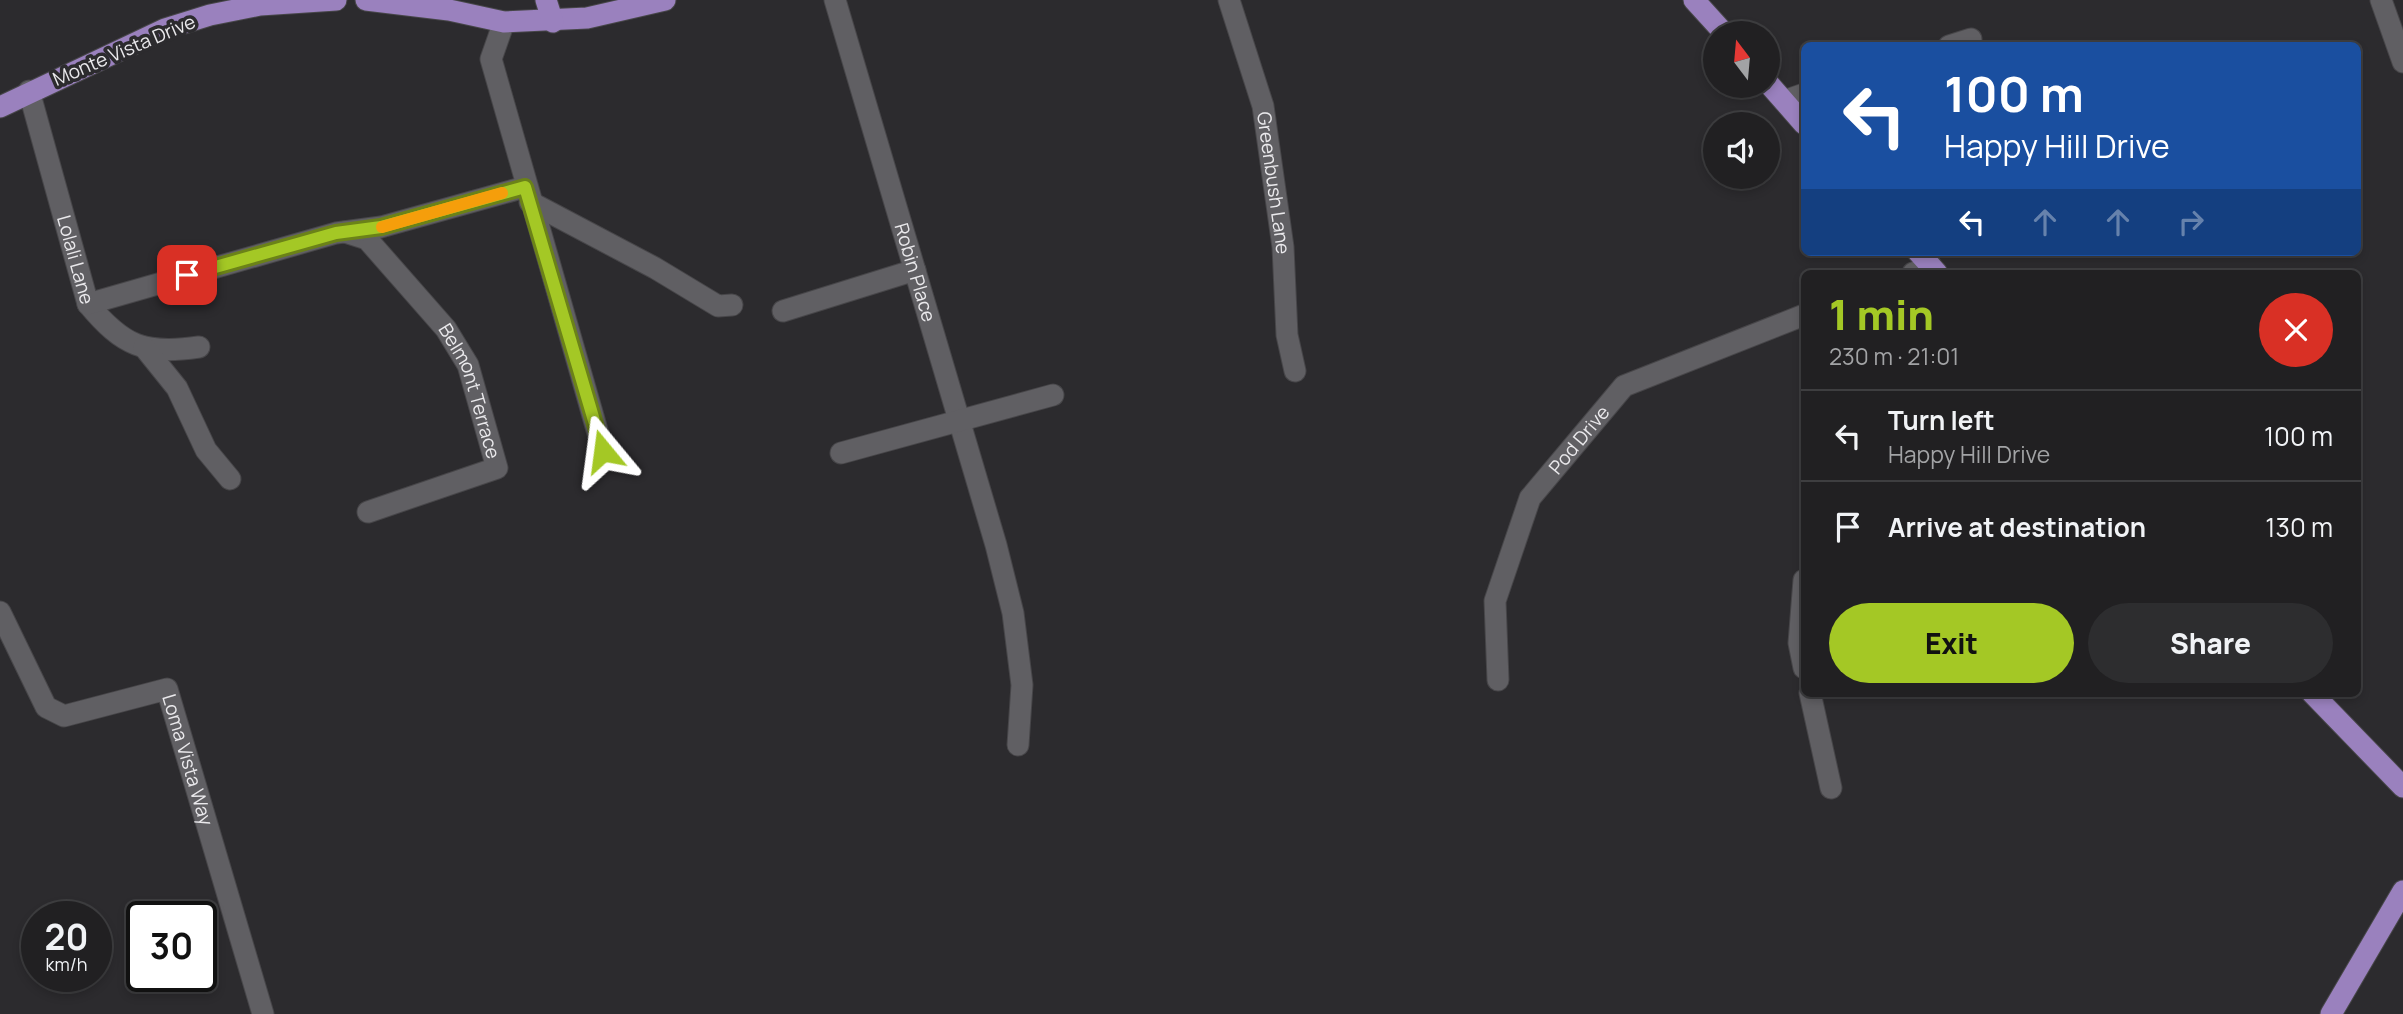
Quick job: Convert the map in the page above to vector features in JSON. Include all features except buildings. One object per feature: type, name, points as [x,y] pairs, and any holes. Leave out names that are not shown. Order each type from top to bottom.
[{"type":"main road","name":"Monte Vista Drive","points":[[0,107],[165,29],[210,15],[260,5],[336,0]]},
{"type":"main road","points":[[366,0],[449,10],[504,22],[553,22],[593,18],[665,0]]},
{"type":"main road","points":[[545,0],[553,22]]},
{"type":"main road","points":[[1694,0],[1713,21]]},
{"type":"main road","points":[[1780,96],[1801,121]]},
{"type":"main road","points":[[2316,697],[2403,787]]},
{"type":"main road","points":[[2331,1014],[2403,891]]},
{"type":"street","name":"Robin Place","points":[[835,0],[996,545],[1013,613],[1022,685],[1018,745]]},
{"type":"street","name":"Greenbush Lane","points":[[1229,0],[1263,106],[1283,247],[1287,335],[1295,371]]},
{"type":"street","points":[[2381,0],[2403,62]]},
{"type":"street","points":[[504,22],[491,59],[527,194],[603,451]]},
{"type":"street","points":[[1962,42],[1971,39]]},
{"type":"street","name":"Lolali Lane","points":[[29,91],[88,304],[109,329],[144,347],[165,352],[199,347]]},
{"type":"street","points":[[1784,101],[1801,95]]},
{"type":"street","points":[[88,304],[336,233],[381,227],[527,194],[718,306],[732,306]]},
{"type":"street","name":"Belmont Terrace","points":[[336,233],[351,232],[367,239],[446,329],[468,365],[497,468],[368,512]]},
{"type":"street","points":[[783,311],[915,270]]},
{"type":"street","name":"Pod Drive","points":[[1498,680],[1495,601],[1530,498],[1624,386],[1801,316]]},
{"type":"street","points":[[144,347],[177,388],[206,450],[230,479]]},
{"type":"street","points":[[841,453],[1053,395]]},
{"type":"street","name":"Loma Vista Way","points":[[0,612],[46,707],[64,716],[167,689],[263,1014]]},
{"type":"street","points":[[1801,612],[1798,643],[1801,656]]},
{"type":"street","points":[[1811,697],[1831,788]]},
{"type":"slow traffic","points":[[382,227],[502,193]]},
{"type":"route","points":[[187,275],[336,233],[381,227],[525,187],[603,451]]}]
